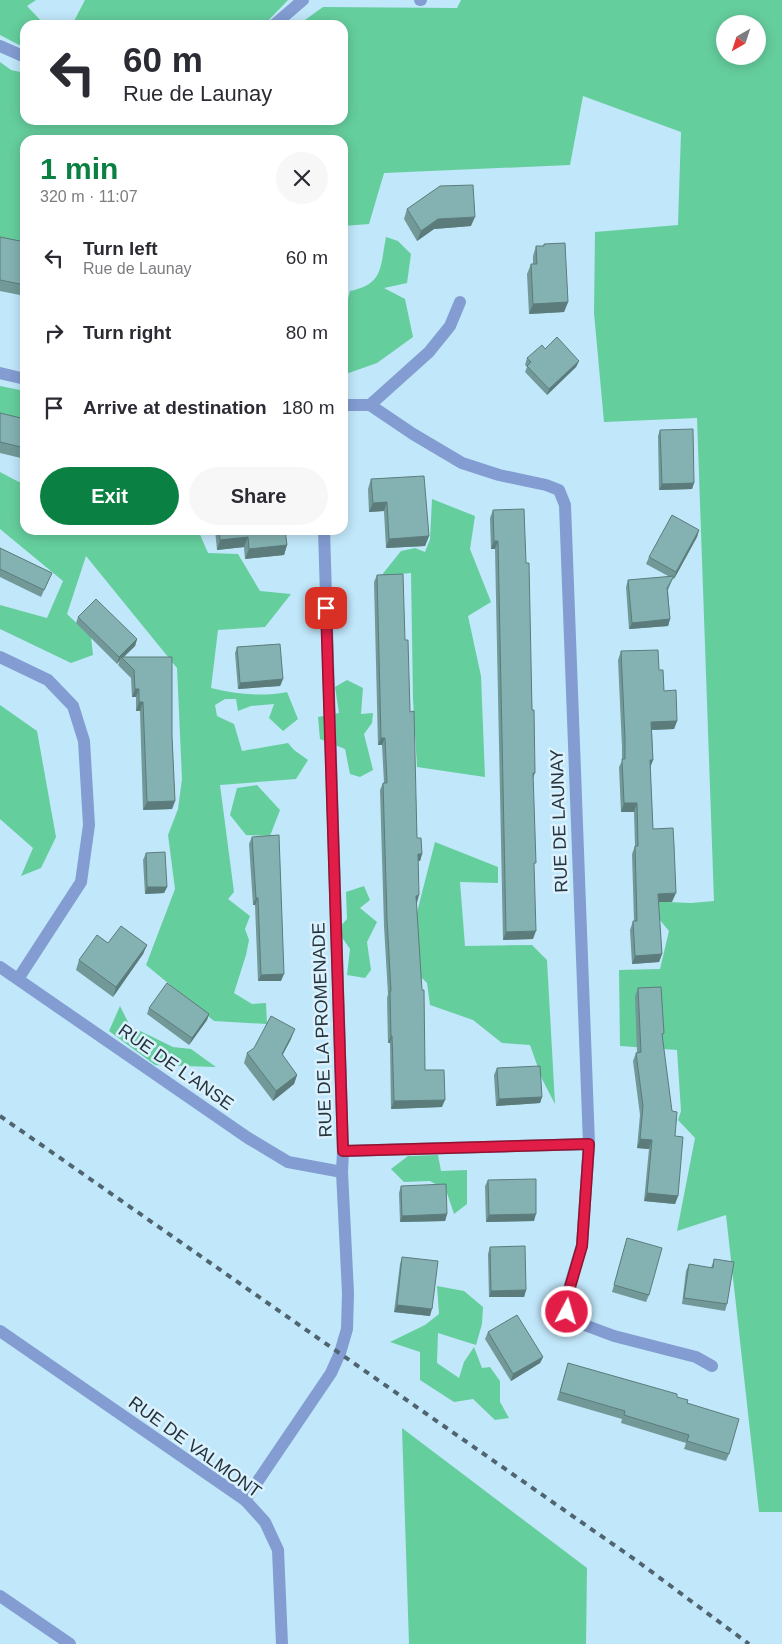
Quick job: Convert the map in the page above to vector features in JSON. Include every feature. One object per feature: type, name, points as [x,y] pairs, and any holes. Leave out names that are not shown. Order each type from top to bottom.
[{"type":"street","points":[[280,20],[303,0]]},
{"type":"street","points":[[0,46],[20,55]]},
{"type":"street","points":[[348,405],[370,405],[429,352],[450,326],[460,302]]},
{"type":"street","points":[[0,372],[20,378]]},
{"type":"street","name":"RUE DE LAUNAY","points":[[370,405],[413,434],[462,463],[499,476],[546,485],[559,490],[565,505],[589,1144]]},
{"type":"street","name":"RUE DE LA PROMENADE","points":[[246,1500],[331,1373],[340,1353],[347,1329],[348,1294],[342,1172],[343,1151],[324,535]]},
{"type":"street","points":[[0,657],[48,680],[73,706],[84,741],[89,825],[81,882],[18,979]]},
{"type":"street","name":"RUE DE L'ANSE","points":[[0,967],[264,1148],[288,1162],[342,1172]]},
{"type":"street","points":[[343,1151],[589,1144],[582,1246],[568,1294],[567,1312],[582,1324],[614,1336],[696,1357],[712,1366]]},
{"type":"street","name":"RUE DE VALMONT","points":[[0,1331],[246,1500],[265,1522],[278,1550],[282,1644]]},
{"type":"street","points":[[0,1596],[70,1644]]},
{"type":"green space","points":[[0,0],[36,0],[27,6],[40,20],[20,20],[20,45],[0,35]]},
{"type":"green space","points":[[85,0],[288,0],[269,20],[75,20]]},
{"type":"green space","points":[[461,0],[782,0],[782,1512],[759,1512],[726,1215],[677,1231],[695,1138],[678,1120],[681,1111],[677,1050],[620,1046],[619,970],[660,969],[669,931],[644,901],[691,903],[714,901],[697,418],[604,422],[594,313],[595,232],[678,225],[681,132],[583,96],[570,165],[384,173],[369,224],[348,226],[348,135],[20,135],[20,243],[0,238],[0,62],[11,70],[20,72],[20,125],[348,125],[348,20],[305,20],[323,7],[457,8]]},
{"type":"green space","points":[[386,237],[398,241],[411,254],[407,283],[384,288],[405,299],[413,337],[377,363],[348,373],[348,299],[350,291],[361,288],[375,279],[381,265]]},
{"type":"green space","points":[[0,386],[20,390],[20,420],[0,415]]},
{"type":"green space","points":[[0,472],[20,482],[20,535],[200,535],[208,553],[238,554],[260,591],[291,594],[265,627],[218,630],[211,688],[249,694],[287,692],[298,719],[283,731],[269,718],[274,704],[251,706],[238,711],[236,699],[225,699],[215,705],[217,716],[234,724],[242,751],[288,743],[308,760],[296,779],[220,785],[234,892],[228,899],[250,916],[245,929],[249,940],[246,955],[234,993],[252,1004],[266,1003],[267,1024],[214,1021],[146,965],[175,889],[168,835],[178,809],[182,779],[177,668],[86,556],[67,614],[91,637],[93,655],[71,663],[0,629],[0,605],[47,618],[63,581],[0,529]]},
{"type":"green space","points":[[432,499],[475,516],[470,549],[491,602],[468,616],[481,676],[485,777],[417,767],[413,699],[411,573],[381,576],[401,551],[415,548],[425,552],[430,539]]},
{"type":"green space","points":[[347,680],[363,688],[361,714],[373,713],[372,723],[364,734],[373,770],[360,777],[350,774],[345,749],[320,739],[318,717],[339,713],[335,687]]},
{"type":"green space","points":[[0,705],[37,731],[56,837],[41,868],[21,876],[33,848],[0,819]]},
{"type":"green space","points":[[257,785],[280,810],[270,836],[246,835],[230,815],[237,788]]},
{"type":"green space","points":[[435,842],[498,867],[498,883],[460,882],[465,946],[532,945],[547,960],[555,1104],[542,1079],[530,1045],[502,1043],[473,1020],[430,1005],[427,983],[420,976],[416,916]]},
{"type":"green space","points":[[364,886],[370,900],[360,908],[377,922],[367,942],[371,970],[365,978],[347,975],[350,949],[337,930],[347,919],[346,892]]},
{"type":"green space","points":[[120,1006],[130,1026],[173,1047],[191,1049],[216,1067],[155,1065],[109,1031]]},
{"type":"green space","points":[[438,1155],[441,1171],[467,1170],[467,1204],[454,1214],[446,1190],[430,1181],[404,1182],[391,1169],[408,1156]]},
{"type":"green space","points":[[437,1286],[464,1291],[483,1307],[482,1324],[476,1345],[438,1333],[437,1363],[459,1378],[464,1362],[474,1347],[482,1368],[490,1367],[500,1381],[500,1402],[509,1418],[495,1420],[473,1399],[454,1402],[420,1380],[420,1352],[390,1342],[425,1325],[439,1314]]},
{"type":"green space","points":[[402,1428],[587,1568],[586,1644],[409,1644]]},
{"type":"building","points":[[473,185],[475,217],[438,219],[421,231],[407,209],[440,186]]},
{"type":"building","points":[[0,237],[20,241],[20,284],[0,280]]},
{"type":"building","points":[[565,243],[568,302],[533,304],[531,264],[537,264],[536,246]]},
{"type":"building","points":[[557,337],[579,361],[549,389],[527,366],[531,362],[527,358],[542,345],[545,349]]},
{"type":"building","points":[[0,413],[20,418],[20,447],[0,442]]},
{"type":"building","points":[[693,429],[694,483],[662,484],[660,430]]},
{"type":"building","points":[[424,476],[429,536],[389,539],[387,502],[373,503],[371,479]]},
{"type":"building","points":[[524,509],[526,563],[529,563],[532,710],[534,710],[535,773],[533,773],[536,931],[506,932],[498,541],[494,541],[493,510]]},
{"type":"building","points":[[672,515],[699,530],[676,572],[649,557]]},
{"type":"building","points":[[220,535],[286,535],[287,545],[249,549],[248,537],[220,540]]},
{"type":"building","points":[[0,548],[52,573],[44,590],[0,569]]},
{"type":"building","points":[[403,574],[405,640],[408,640],[410,712],[414,711],[417,838],[421,838],[422,854],[418,854],[419,895],[416,896],[422,990],[424,990],[425,1070],[444,1070],[445,1100],[394,1101],[383,783],[387,783],[385,738],[381,738],[377,575]]},
{"type":"building","points":[[674,576],[667,588],[670,619],[632,623],[628,580]]},
{"type":"building","points":[[96,599],[137,639],[119,657],[78,617]]},
{"type":"building","points":[[280,644],[283,679],[240,683],[237,647]]},
{"type":"building","points":[[658,650],[659,670],[663,670],[664,691],[676,690],[677,721],[651,722],[653,760],[650,760],[653,829],[673,828],[676,893],[658,894],[662,954],[635,956],[633,921],[637,921],[635,846],[638,846],[637,803],[624,803],[622,759],[625,759],[625,738],[621,651]]},
{"type":"building","points":[[121,657],[172,657],[172,736],[175,801],[147,802],[143,702],[139,702],[139,689],[135,689],[134,670]]},
{"type":"building","points":[[279,835],[284,974],[261,975],[258,898],[256,898],[252,837]]},
{"type":"building","points":[[165,852],[167,887],[147,887],[146,853]]},
{"type":"building","points":[[121,926],[147,945],[116,987],[79,960],[97,935],[108,943]]},
{"type":"building","points":[[167,983],[209,1014],[192,1038],[149,1008]]},
{"type":"building","points":[[661,987],[664,1033],[662,1034],[672,1111],[677,1112],[675,1136],[683,1137],[678,1196],[647,1193],[652,1140],[640,1139],[643,1106],[636,1053],[641,1052],[638,988]]},
{"type":"building","points":[[271,1016],[295,1029],[282,1054],[297,1075],[276,1091],[247,1053],[254,1048]]},
{"type":"building","points":[[540,1066],[542,1097],[499,1099],[497,1068]]},
{"type":"building","points":[[536,1179],[536,1214],[489,1215],[488,1180]]},
{"type":"building","points":[[446,1184],[447,1214],[402,1216],[401,1186]]},
{"type":"building","points":[[627,1238],[662,1248],[649,1295],[614,1285]]},
{"type":"building","points":[[525,1246],[526,1290],[491,1291],[490,1247]]},
{"type":"building","points":[[402,1257],[438,1261],[432,1309],[397,1305]]},
{"type":"building","points":[[714,1259],[734,1262],[727,1304],[684,1298],[689,1264],[713,1268]]},
{"type":"building","points":[[517,1315],[543,1357],[513,1374],[488,1332]]},
{"type":"building","points":[[568,1363],[677,1394],[677,1397],[688,1400],[687,1403],[739,1419],[729,1454],[687,1441],[689,1435],[624,1415],[625,1411],[560,1392]]},
{"type":"railway","points":[[0,1116],[637,1561],[749,1644]]},
{"type":"route","points":[[326,608],[343,1151],[589,1144],[582,1246],[568,1294],[567,1312]]}]
